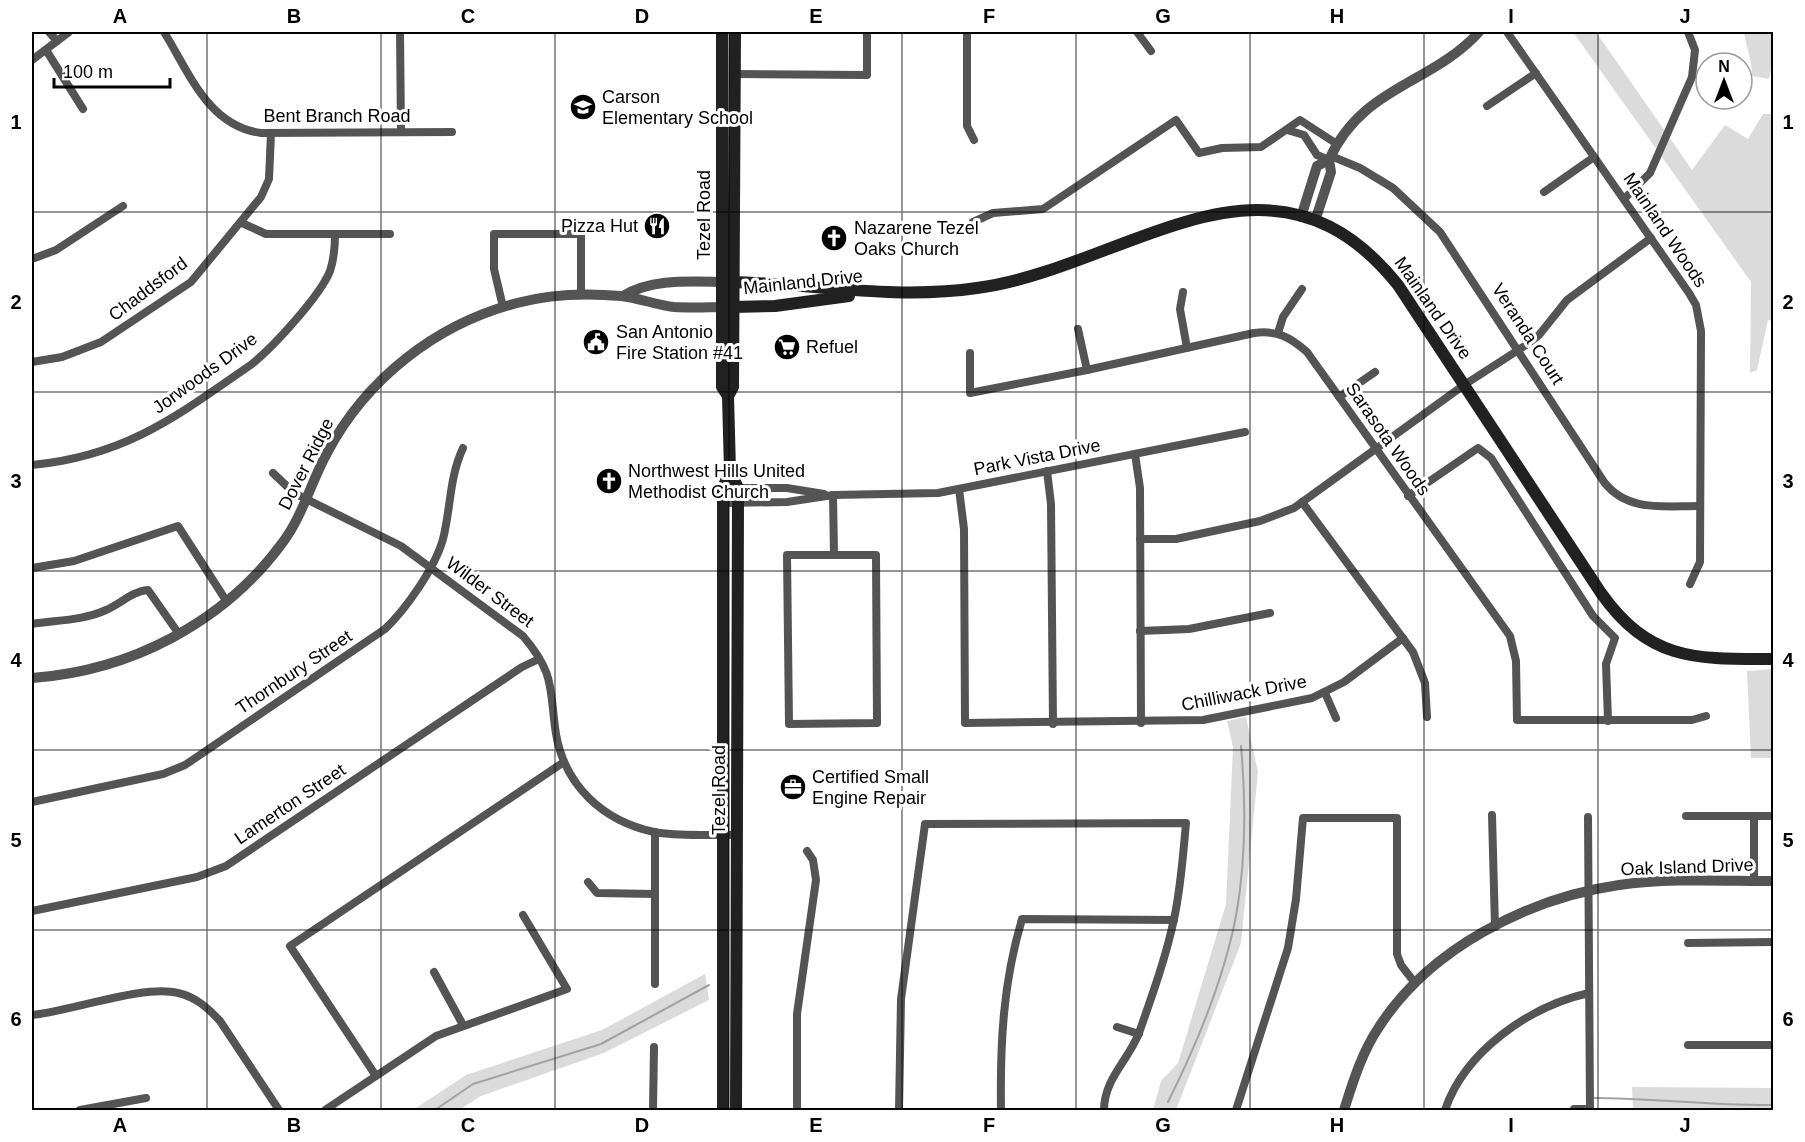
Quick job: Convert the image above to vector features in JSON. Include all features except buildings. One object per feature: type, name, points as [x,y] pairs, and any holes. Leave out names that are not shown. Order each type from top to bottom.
[{"type":"main road","name":"Tezel Road","points":[[722,32],[727,307],[733,387],[728,396],[730,471],[738,488],[736,1110]]},
{"type":"main road","name":"Tezel Road","points":[[727,282],[735,32]]},
{"type":"main road","name":"Mainland Drive","points":[[727,307],[775,306],[877,293],[956,291],[1015,281],[1190,219],[1223,211],[1262,210],[1315,221],[1345,236],[1384,268],[1398,285],[1601,593],[1625,622],[1659,646],[1688,656],[1773,659]]},
{"type":"main road","name":"Mainland Drive","points":[[727,282],[775,283],[877,293]]},
{"type":"main road","name":"Tezel Road","points":[[723,1110],[723,488],[730,471]]},
{"type":"street","points":[[50,32],[57,41]]},
{"type":"street","points":[[32,60],[69,32]]},
{"type":"street","name":"Bent Branch Road","points":[[164,32],[213,110],[237,127],[271,133],[452,132]]},
{"type":"street","points":[[400,32],[401,132]]},
{"type":"street","points":[[735,74],[867,75],[867,32]]},
{"type":"street","points":[[967,32],[967,126],[974,140]]},
{"type":"street","points":[[1137,32],[1151,51]]},
{"type":"street","points":[[1315,221],[1330,172],[1330,158],[1336,144],[1364,111],[1390,91],[1445,61],[1479,32]]},
{"type":"street","name":"Mainland Woods","points":[[1507,32],[1689,292],[1699,318],[1700,562],[1690,584]]},
{"type":"street","points":[[1624,199],[1650,173],[1692,77],[1695,50],[1688,32]]},
{"type":"street","points":[[46,50],[83,109]]},
{"type":"street","points":[[1487,106],[1536,73]]},
{"type":"street","points":[[973,222],[993,213],[1044,209],[1176,120],[1199,153],[1222,148],[1261,147],[1300,120],[1336,144]]},
{"type":"street","name":"Veranda Court","points":[[1287,130],[1304,135],[1317,154],[1360,168],[1393,188],[1427,217],[1453,249],[1615,494],[1639,505],[1698,506]]},
{"type":"street","name":"Chaddsford","points":[[32,362],[82,351],[123,330],[191,282],[261,198],[269,179],[271,133]]},
{"type":"street","points":[[1544,192],[1594,157]]},
{"type":"street","points":[[1300,217],[1317,166],[1330,158]]},
{"type":"street","points":[[32,259],[56,250],[123,206]]},
{"type":"street","points":[[242,223],[266,234],[390,234]]},
{"type":"street","name":"Jorwoods Drive","points":[[32,465],[90,456],[147,434],[252,364],[267,352],[323,284],[332,263],[335,234]]},
{"type":"street","points":[[503,307],[494,269],[495,234],[580,234],[581,294]]},
{"type":"street","points":[[1140,539],[1176,539],[1280,516],[1464,385],[1519,350],[1539,335],[1567,300],[1651,238]]},
{"type":"street","name":"Dover Ridge","points":[[622,296],[635,289],[674,282],[727,282]]},
{"type":"street","points":[[970,353],[970,393],[1254,333],[1278,333],[1282,317],[1302,289]]},
{"type":"street","points":[[1183,292],[1180,309],[1187,348]]},
{"type":"street","name":"Dover Ridge","points":[[32,678],[77,672],[145,651],[179,634],[227,602],[261,570],[283,543],[340,429],[365,397],[388,373],[426,342],[463,322],[503,307],[553,296],[581,294],[622,296],[674,307],[727,307]]},
{"type":"street","points":[[1078,329],[1087,370]]},
{"type":"street","name":"Sarasota Woods","points":[[1278,333],[1307,352],[1510,636],[1516,661],[1517,720],[1692,720],[1706,716]]},
{"type":"street","points":[[1339,397],[1375,372]]},
{"type":"street","name":"Park Vista Drive","points":[[723,503],[787,502],[833,495],[924,494],[1245,432]]},
{"type":"street","points":[[1408,496],[1478,447],[1491,458],[1593,616],[1615,638],[1606,664],[1608,721]]},
{"type":"street","name":"Thornbury Street","points":[[32,802],[163,774],[185,765],[385,629],[402,610],[430,567],[443,538],[451,481],[463,448]]},
{"type":"street","points":[[1135,454],[1140,488],[1141,723]]},
{"type":"street","points":[[1047,471],[1051,504],[1053,724]]},
{"type":"street","name":"Wilder Street","points":[[273,473],[285,487],[400,546],[515,628],[539,659],[551,683],[557,741],[564,762],[576,784],[601,809],[622,821],[655,832],[737,835]]},
{"type":"street","name":"Park Vista Drive","points":[[723,488],[787,488],[833,495]]},
{"type":"street","name":"Chilliwack Drive","points":[[959,489],[963,529],[965,723],[1141,723],[1203,720],[1301,701],[1325,693],[1403,638]]},
{"type":"street","points":[[833,495],[834,555]]},
{"type":"street","points":[[1302,502],[1403,638],[1422,672],[1427,694],[1427,717]]},
{"type":"street","points":[[32,568],[74,561],[178,526],[227,602]]},
{"type":"street","points":[[787,555],[834,555],[876,555],[877,723],[789,724],[787,555]]},
{"type":"street","points":[[32,624],[68,621],[105,611],[127,598],[148,590],[179,634]]},
{"type":"street","points":[[1140,631],[1189,629],[1270,613]]},
{"type":"street","name":"Lamerton Street","points":[[32,911],[198,877],[226,866],[522,667],[539,659]]},
{"type":"street","points":[[1325,693],[1336,718]]},
{"type":"street","points":[[376,1076],[290,946],[564,762]]},
{"type":"street","points":[[1492,815],[1495,927]]},
{"type":"street","points":[[1686,816],[1773,816]]},
{"type":"street","points":[[1754,816],[1754,881]]},
{"type":"street","points":[[1574,1109],[1590,1110],[1588,817]]},
{"type":"street","points":[[1236,1110],[1288,948],[1296,899],[1304,819],[1397,818],[1397,954],[1401,965],[1415,982]]},
{"type":"street","points":[[898,1110],[901,999],[925,824],[1186,823],[1174,920],[1139,1034],[1124,1063],[1108,1085],[1104,1110]]},
{"type":"street","points":[[655,832],[655,984]]},
{"type":"street","points":[[797,1110],[797,1014],[816,880],[813,860],[807,851]]},
{"type":"street","name":"Oak Island Drive","points":[[1344,1110],[1357,1071],[1377,1029],[1390,1010],[1415,982],[1467,943],[1495,927],[1543,904],[1588,891],[1644,883],[1773,881]]},
{"type":"street","points":[[588,882],[597,893],[655,894]]},
{"type":"street","points":[[325,1110],[436,1036],[567,989],[523,915]]},
{"type":"street","points":[[1001,1110],[1003,1004],[1012,952],[1022,919],[1174,920]]},
{"type":"street","points":[[1688,943],[1773,942]]},
{"type":"street","points":[[434,972],[463,1025]]},
{"type":"street","points":[[32,1015],[54,1013],[156,991],[178,993],[198,1001],[219,1021],[279,1110]]},
{"type":"street","points":[[1445,1110],[1461,1076],[1481,1053],[1539,1012],[1575,996],[1590,993]]},
{"type":"street","points":[[1117,1027],[1139,1034]]},
{"type":"street","points":[[1688,1045],[1773,1045]]},
{"type":"street","points":[[653,1110],[654,1047]]},
{"type":"street","points":[[80,1110],[146,1098]]},
{"type":"shaded area","points":[[1573,32],[1596,32],[1692,170],[1725,125],[1748,139],[1763,114],[1773,114],[1773,321],[1768,320],[1757,370],[1750,373],[1751,282]]},
{"type":"shaded area","points":[[1744,32],[1773,32],[1773,60],[1769,79],[1754,76],[1754,51],[1748,51]]},
{"type":"shaded area","points":[[1773,669],[1773,758],[1751,758],[1747,671]]},
{"type":"shaded area","points":[[1246,717],[1258,772],[1241,943],[1176,1110],[1153,1110],[1161,1081],[1178,1063],[1226,904],[1233,747],[1227,721]]},
{"type":"shaded area","points":[[705,974],[709,1000],[604,1053],[481,1096],[459,1110],[413,1110],[466,1075],[602,1030]]},
{"type":"shaded area","points":[[1632,1087],[1773,1088],[1773,1110],[1649,1108],[1633,1110]]},
{"type":"waterway","points":[[1168,1102],[1189,1058],[1217,987],[1236,916],[1242,874],[1244,831],[1241,746]]},
{"type":"waterway","points":[[435,1110],[473,1084],[601,1044],[709,985]]},
{"type":"waterway","points":[[1594,1098],[1774,1105]]},
{"type":"place","name":"Carson Elementary School","points":[[583,107]]},
{"type":"place","name":"Pizza Hut","points":[[657,226]]},
{"type":"place","name":"Nazarene Tezel Oaks Church","points":[[834,238]]},
{"type":"place","name":"San Antonio Fire Station #41","points":[[596,342]]},
{"type":"place","name":"Refuel","points":[[787,347]]},
{"type":"place","name":"Northwest Hills United Methodist Church","points":[[609,481]]},
{"type":"place","name":"Certified Small Engine Repair","points":[[793,787]]}]
